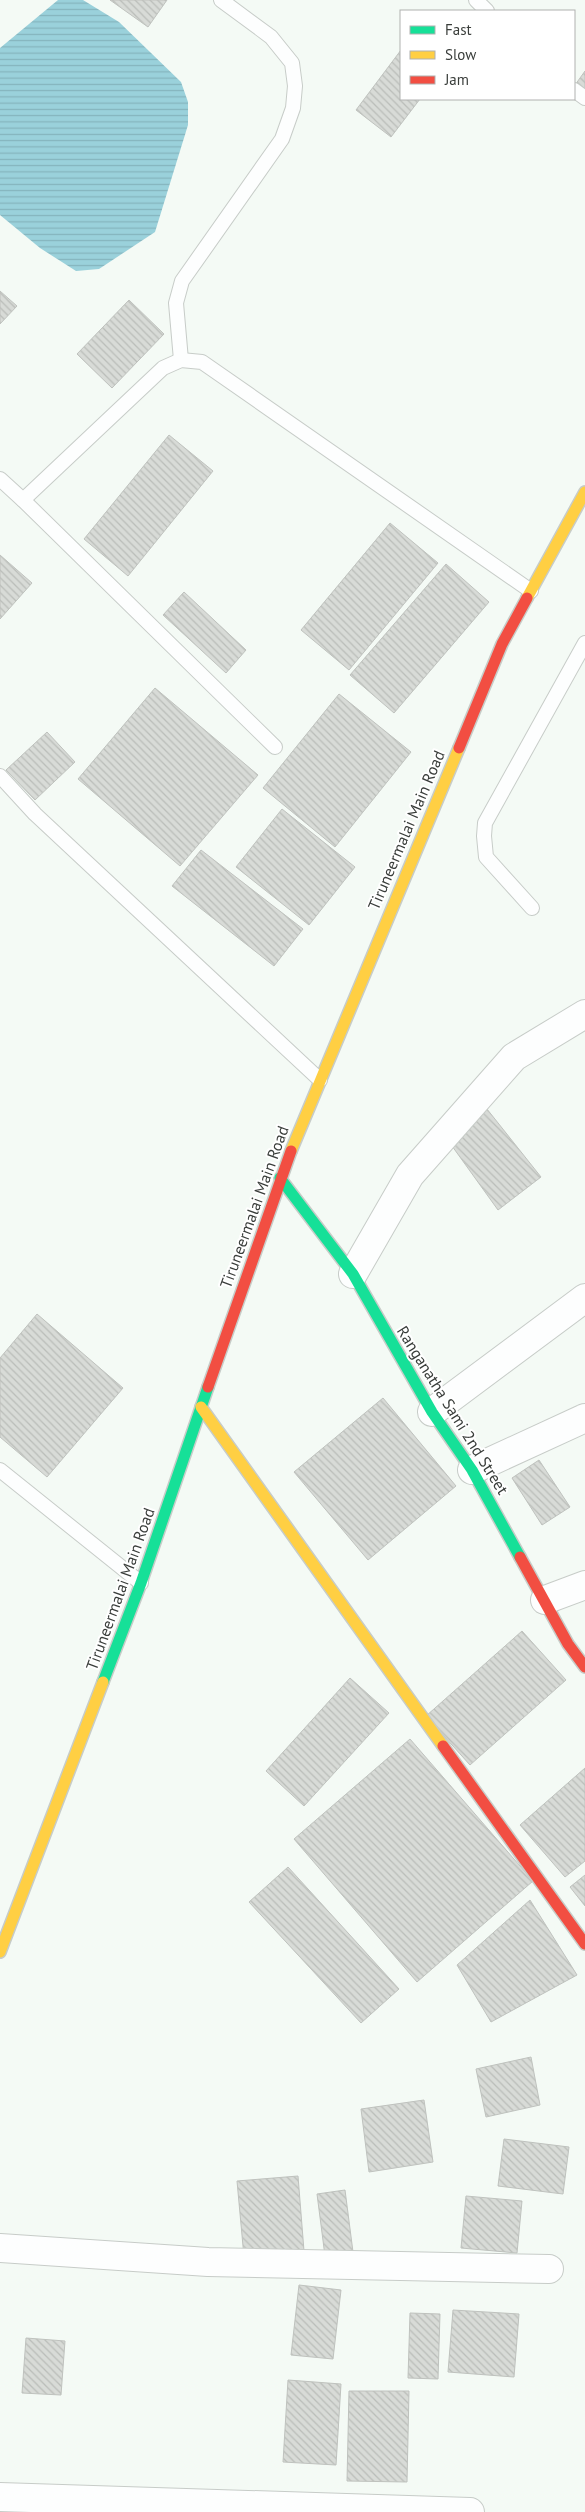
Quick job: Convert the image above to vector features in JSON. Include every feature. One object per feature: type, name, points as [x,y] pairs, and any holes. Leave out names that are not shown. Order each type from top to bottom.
[{"type":"main road","name":"Tiruneermalai Main Road","points":[[0,1952],[141,1583],[280,1178],[502,644],[584,498]]},
{"type":"main road","name":"Ranganatha Sami 2nd Street","points":[[280,1178],[353,1274],[432,1412],[472,1470],[546,1600],[568,1644],[585,1667]]},
{"type":"main road","points":[[201,1407],[585,1944]]},
{"type":"street","points":[[353,1274],[410,1175],[514,1057],[585,1014]]},
{"type":"street","points":[[432,1412],[585,1298]]},
{"type":"street","points":[[472,1470],[585,1418]]},
{"type":"street","points":[[546,1600],[585,1585]]},
{"type":"street","points":[[0,2248],[208,2262],[549,2269]]},
{"type":"street","points":[[0,2496],[470,2512]]},
{"type":"lane","points":[[181,360],[176,303],[182,282],[282,139],[293,108],[292,63],[271,37],[221,0]]},
{"type":"lane","points":[[476,0],[486,10]]},
{"type":"lane","points":[[23,500],[164,368],[181,360],[202,362],[531,591]]},
{"type":"lane","points":[[0,479],[275,747]]},
{"type":"lane","points":[[532,908],[486,857],[485,823],[585,643]]},
{"type":"lane","points":[[0,776],[36,814],[320,1080]]},
{"type":"lane","points":[[0,1470],[141,1583]]},
{"type":"water","points":[[58,0],[83,0],[119,22],[181,82],[188,102],[188,125],[155,232],[99,269],[76,271],[40,248],[0,215],[0,48]]},
{"type":"building","points":[[110,0],[167,0],[148,27]]},
{"type":"building","points":[[400,51],[400,100],[419,100],[391,137],[356,110]]},
{"type":"building","points":[[585,71],[585,92],[575,85]]},
{"type":"building","points":[[0,291],[17,306],[0,324]]},
{"type":"building","points":[[129,300],[164,334],[112,388],[77,354]]},
{"type":"building","points":[[169,435],[213,471],[128,576],[84,539]]},
{"type":"building","points":[[390,523],[438,563],[349,670],[301,630]]},
{"type":"building","points":[[0,555],[32,583],[0,619]]},
{"type":"building","points":[[446,564],[489,602],[394,713],[350,675]]},
{"type":"building","points":[[184,592],[246,650],[226,673],[163,615]]},
{"type":"building","points":[[155,688],[258,775],[180,866],[78,779]]},
{"type":"building","points":[[339,694],[411,752],[335,847],[263,788]]},
{"type":"building","points":[[47,732],[75,762],[35,800],[6,770]]},
{"type":"building","points":[[282,809],[355,867],[309,925],[236,867]]},
{"type":"building","points":[[201,850],[303,929],[274,966],[172,886]]},
{"type":"building","points":[[479,1099],[541,1177],[498,1210],[447,1139]]},
{"type":"building","points":[[37,1314],[123,1388],[47,1477],[0,1437],[0,1358]]},
{"type":"building","points":[[383,1398],[456,1486],[368,1560],[294,1472]]},
{"type":"building","points":[[539,1460],[570,1507],[542,1525],[512,1478]]},
{"type":"building","points":[[522,1631],[566,1680],[470,1765],[426,1716]]},
{"type":"building","points":[[350,1678],[389,1713],[304,1806],[266,1771]]},
{"type":"building","points":[[410,1739],[533,1881],[417,1982],[294,1839]]},
{"type":"building","points":[[585,1768],[585,1861],[565,1877],[520,1825]]},
{"type":"building","points":[[288,1867],[399,1989],[361,2023],[249,1902]]},
{"type":"building","points":[[585,1875],[585,1906],[570,1887]]},
{"type":"building","points":[[530,1900],[577,1975],[491,2022],[457,1965]]},
{"type":"building","points":[[531,2057],[540,2105],[486,2117],[476,2069]]},
{"type":"building","points":[[424,2100],[433,2162],[369,2172],[361,2109]]},
{"type":"building","points":[[504,2139],[569,2147],[563,2194],[498,2186]]},
{"type":"building","points":[[298,2176],[304,2251],[244,2257],[237,2181]]},
{"type":"building","points":[[345,2190],[353,2252],[325,2256],[317,2194]]},
{"type":"building","points":[[466,2196],[522,2201],[517,2253],[461,2248]]},
{"type":"building","points":[[299,2285],[341,2290],[333,2359],[291,2355]]},
{"type":"building","points":[[453,2310],[519,2314],[514,2377],[448,2372]]},
{"type":"building","points":[[410,2313],[440,2314],[438,2379],[408,2378]]},
{"type":"building","points":[[26,2338],[65,2341],[61,2395],[22,2393]]},
{"type":"building","points":[[288,2380],[341,2384],[336,2465],[283,2462]]},
{"type":"building","points":[[349,2391],[409,2391],[407,2482],[347,2481]]},
{"type":"traffic: fast","points":[[280,1178],[353,1274],[432,1412],[472,1470],[520,1557]]},
{"type":"traffic: fast","points":[[103,1682],[141,1583],[208,1387]]},
{"type":"traffic: slow","points":[[527,598],[585,492]]},
{"type":"traffic: slow","points":[[291,1151],[459,748]]},
{"type":"traffic: slow","points":[[201,1407],[443,1746]]},
{"type":"traffic: slow","points":[[0,1952],[103,1682]]},
{"type":"traffic: jam","points":[[459,748],[502,644],[527,598]]},
{"type":"traffic: jam","points":[[208,1387],[291,1151]]},
{"type":"traffic: jam","points":[[520,1557],[568,1644],[585,1667]]},
{"type":"traffic: jam","points":[[443,1746],[585,1944]]}]
